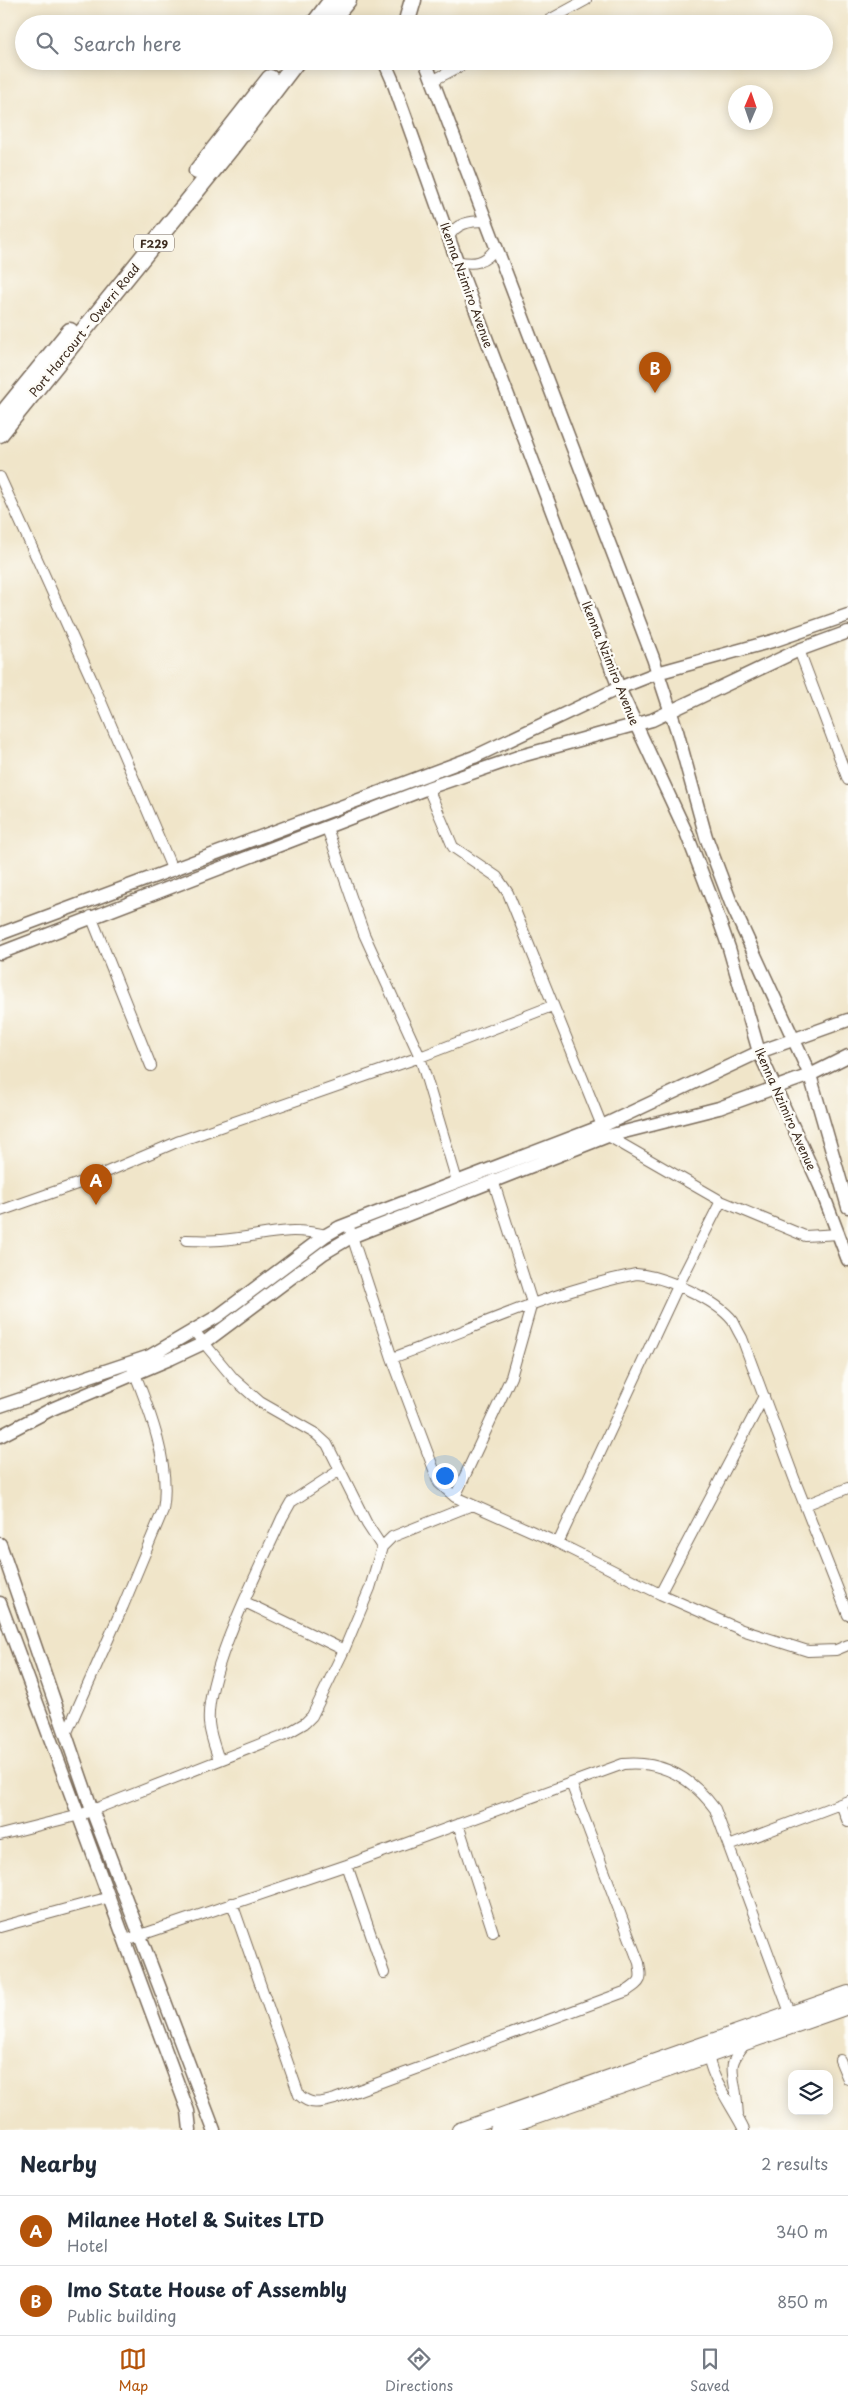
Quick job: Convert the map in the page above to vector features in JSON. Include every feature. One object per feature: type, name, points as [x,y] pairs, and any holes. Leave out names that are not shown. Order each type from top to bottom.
[{"type":"main road","points":[[321,15],[323,0]]},
{"type":"main road","points":[[323,15],[332,0]]},
{"type":"main road","points":[[328,15],[348,0]]},
{"type":"main road","points":[[410,15],[412,0]]},
{"type":"main road","name":"Port Harcourt - Owerri Road","points":[[0,417],[142,242],[277,70]]},
{"type":"main road","name":"Port Harcourt - Owerri Road","points":[[0,434],[231,148],[290,70]]},
{"type":"main road","points":[[497,2130],[744,2045],[848,1992]]},
{"type":"main road","points":[[459,2130],[716,2039],[848,2007]]},
{"type":"street","points":[[557,15],[581,1]]},
{"type":"street","name":"Ikenna Nzimiro Avenue","points":[[388,70],[457,261],[619,688],[635,726],[686,832],[711,897],[731,956],[759,1052],[774,1089],[820,1186],[848,1260]]},
{"type":"street","name":"Ikenna Nzimiro Avenue","points":[[428,70],[657,673],[671,712],[712,853],[731,903],[810,1076],[848,1207]]},
{"type":"street","points":[[432,81],[453,70]]},
{"type":"street","points":[[449,237],[452,230],[466,222],[485,221]]},
{"type":"street","points":[[457,261],[470,264],[480,262],[489,257],[495,249]]},
{"type":"street","points":[[0,478],[91,678],[172,871]]},
{"type":"street","points":[[0,934],[474,757],[619,688],[657,673],[776,640],[848,615]]},
{"type":"street","points":[[0,953],[91,916],[327,828],[428,788],[521,756],[583,738],[635,726],[671,712],[799,650],[848,632]]},
{"type":"street","points":[[799,650],[848,780]]},
{"type":"street","points":[[428,788],[453,847],[497,878],[508,893],[552,1006],[605,1131],[721,1201],[805,1236],[839,1234]]},
{"type":"street","points":[[327,828],[364,934],[420,1057],[457,1181]]},
{"type":"street","points":[[91,916],[150,1066]]},
{"type":"street","points":[[0,1211],[88,1180],[177,1142],[420,1057],[552,1006]]},
{"type":"street","points":[[0,1406],[133,1368],[204,1343],[324,1253],[351,1237],[493,1180],[605,1131],[759,1052],[848,1020]]},
{"type":"street","points":[[0,1436],[133,1368],[150,1356],[194,1332],[326,1234],[348,1224],[457,1181],[605,1131],[719,1108],[810,1076],[848,1056]]},
{"type":"street","points":[[455,1497],[511,1377],[532,1302],[493,1180]]},
{"type":"street","points":[[558,1543],[678,1286],[721,1201]]},
{"type":"street","points":[[348,1224],[392,1358],[439,1483],[455,1497],[558,1543],[660,1594],[742,1630],[808,1651],[836,1650],[848,1645]]},
{"type":"street","points":[[186,1240],[222,1240],[286,1230],[303,1230],[326,1234]]},
{"type":"street","points":[[392,1358],[466,1331],[532,1302],[636,1274],[650,1276],[678,1286],[717,1306],[732,1321],[742,1338],[848,1615]]},
{"type":"street","points":[[194,1332],[234,1379],[260,1402],[316,1434],[326,1444],[367,1524],[382,1547]]},
{"type":"street","points":[[67,1732],[123,1606],[163,1510],[166,1495],[164,1469],[133,1368]]},
{"type":"street","points":[[660,1594],[764,1396]]},
{"type":"street","points":[[219,1760],[210,1730],[209,1712],[220,1662],[245,1602],[291,1502],[340,1470]]},
{"type":"street","points":[[805,1505],[848,1488]]},
{"type":"street","points":[[0,1835],[80,1815],[286,1734],[305,1723],[312,1716],[344,1650],[370,1588],[382,1547],[392,1537],[472,1505]]},
{"type":"street","points":[[0,1544],[67,1732],[92,1810],[214,2130]]},
{"type":"street","points":[[245,1602],[344,1650]]},
{"type":"street","points":[[0,1603],[188,2111],[190,2130]]},
{"type":"street","points":[[126,1940],[347,1865],[624,1764],[640,1762],[661,1766],[686,1778],[703,1792],[715,1809],[793,2020]]},
{"type":"street","points":[[232,1903],[299,2095],[308,2103],[316,2104],[335,2100],[618,1994],[638,1984],[641,1976],[639,1963],[571,1783]]},
{"type":"street","points":[[729,1846],[845,1802],[848,1822]]},
{"type":"street","points":[[458,1824],[493,1932]]},
{"type":"street","points":[[347,1865],[384,1973]]},
{"type":"street","points":[[0,1927],[110,1897]]},
{"type":"street","points":[[716,2039],[709,2048],[707,2057],[723,2095],[738,2116],[744,2130]]},
{"type":"street","points":[[738,2116],[735,2088],[730,2070],[734,2058],[744,2045]]},
{"type":"street","points":[[840,2060],[848,2079]]},
{"type":"place","name":"Imo State House of Assembly","points":[[655,393]]},
{"type":"place","name":"Milanee Hotel & Suites LTD","points":[[96,1205]]}]
